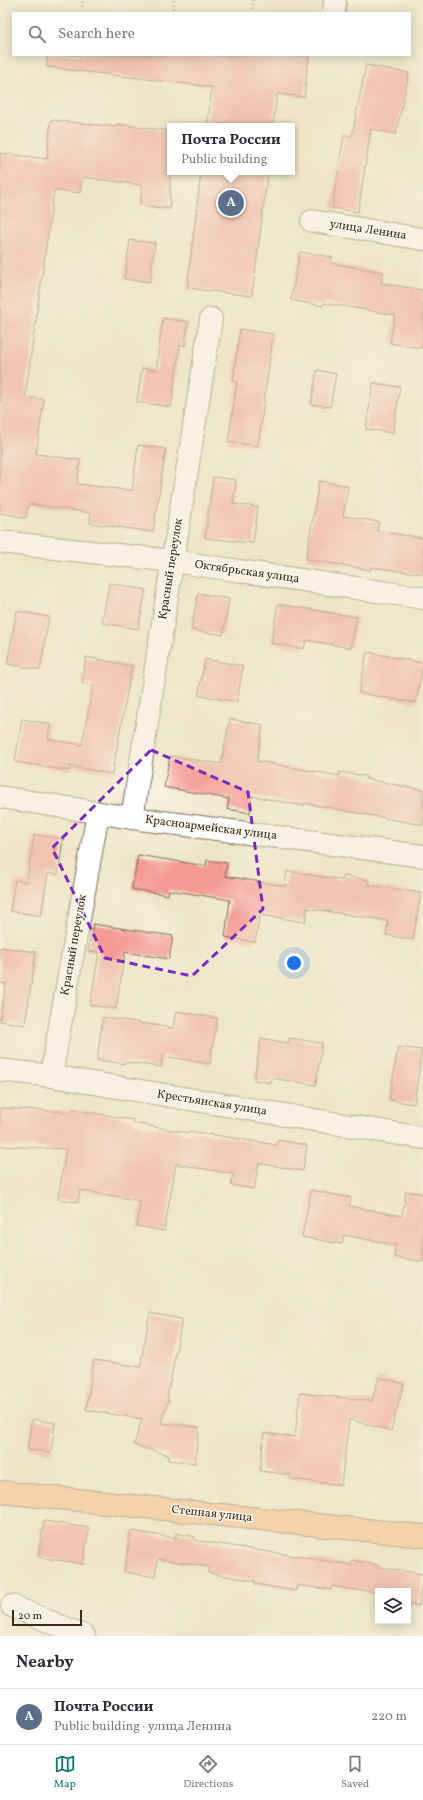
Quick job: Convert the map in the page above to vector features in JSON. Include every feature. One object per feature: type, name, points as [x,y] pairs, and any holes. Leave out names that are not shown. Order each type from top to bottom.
[{"type":"main road","name":"Степная улица","points":[[0,1492],[423,1536]]},
{"type":"street","points":[[334,12],[335,0]]},
{"type":"street","name":"улица Ленина","points":[[312,221],[423,239]]},
{"type":"street","name":"Красный переулок","points":[[132,818],[211,319]]},
{"type":"street","name":"Октябрьская улица","points":[[0,542],[173,561],[423,598]]},
{"type":"street","name":"Красноармейская улица","points":[[0,797],[132,818],[423,856]]},
{"type":"street","name":"Красный переулок","points":[[50,1076],[98,813]]},
{"type":"street","name":"Крестьянская улица","points":[[0,1070],[50,1076],[423,1138]]},
{"type":"street","points":[[12,1606],[84,1636]]},
{"type":"path","points":[[82,7],[83,0]]},
{"type":"path","points":[[172,12],[174,0]]},
{"type":"path","points":[[252,12],[253,0]]},
{"type":"highlighted area","points":[[151,750],[248,792],[263,909],[192,976],[105,958],[52,848]]},
{"type":"building","points":[[47,56],[309,56],[304,97],[277,94],[273,123],[207,123],[212,87],[47,67]]},
{"type":"building","points":[[366,65],[409,73],[396,134],[371,129],[358,212],[332,208],[344,135],[352,136]]},
{"type":"building","points":[[51,120],[116,127],[117,124],[167,131],[167,175],[170,175],[170,209],[140,205],[142,185],[82,177],[80,193],[54,190],[25,397],[44,399],[36,454],[80,460],[77,484],[132,491],[138,445],[166,449],[153,532],[90,523],[91,513],[29,504],[26,518],[0,513],[0,153],[47,159]]},
{"type":"building","points":[[201,175],[268,175],[252,296],[187,288]]},
{"type":"building","points":[[130,240],[155,243],[150,282],[124,279]]},
{"type":"building","points":[[300,252],[332,257],[331,263],[383,272],[381,283],[423,290],[423,339],[421,348],[390,343],[395,315],[324,303],[323,306],[291,300]]},
{"type":"building","points":[[163,318],[188,322],[185,346],[180,345],[171,407],[137,402],[142,368],[156,370]]},
{"type":"building","points":[[240,329],[273,334],[258,446],[228,442],[237,382],[233,381]]},
{"type":"building","points":[[317,370],[336,374],[330,407],[311,404]]},
{"type":"building","points":[[373,383],[400,387],[393,433],[366,429]]},
{"type":"building","points":[[213,477],[236,480],[233,504],[258,507],[253,543],[205,538]]},
{"type":"building","points":[[319,481],[348,486],[343,516],[379,522],[377,531],[423,538],[423,574],[371,567],[371,570],[306,559]]},
{"type":"building","points":[[109,583],[146,590],[138,629],[102,623]]},
{"type":"building","points":[[198,593],[229,599],[223,635],[191,630]]},
{"type":"building","points":[[278,604],[357,617],[351,648],[306,640],[304,649],[271,643]]},
{"type":"building","points":[[17,611],[49,617],[40,670],[7,664]]},
{"type":"building","points":[[367,652],[423,663],[416,703],[359,693]]},
{"type":"building","points":[[86,657],[132,666],[112,774],[70,766],[70,771],[15,762],[22,719],[50,724],[48,739],[82,745],[93,685],[82,683]]},
{"type":"building","points":[[205,659],[243,666],[237,702],[198,695]]},
{"type":"building","points":[[230,719],[263,725],[257,761],[339,776],[340,772],[366,776],[366,779],[423,790],[423,825],[304,803],[304,806],[252,796],[250,813],[227,809],[229,799],[164,787],[170,756],[221,764]]},
{"type":"building","points":[[34,835],[63,839],[58,875],[48,873],[41,916],[10,911],[15,880],[27,882]]},
{"type":"building","points":[[138,855],[206,866],[207,860],[227,863],[225,876],[285,886],[287,871],[343,880],[344,876],[369,880],[368,885],[421,893],[413,940],[386,935],[388,921],[307,908],[305,922],[260,915],[255,942],[225,937],[230,900],[169,890],[168,895],[132,889]]},
{"type":"building","points":[[93,924],[173,936],[169,959],[125,952],[116,1009],[90,1005],[99,952],[88,951]]},
{"type":"building","points":[[0,947],[36,952],[25,1025],[0,1021],[6,984],[0,983]]},
{"type":"building","points":[[176,1011],[217,1018],[210,1064],[163,1056],[161,1067],[97,1060],[103,1017],[173,1028]]},
{"type":"building","points":[[261,1038],[288,1043],[289,1038],[322,1043],[316,1085],[272,1078],[271,1083],[254,1080]]},
{"type":"building","points":[[398,1047],[422,1050],[414,1104],[389,1100]]},
{"type":"building","points":[[0,1108],[72,1112],[72,1109],[134,1120],[133,1123],[189,1133],[189,1131],[277,1145],[278,1140],[307,1145],[303,1171],[259,1163],[254,1189],[231,1185],[233,1174],[176,1164],[164,1231],[137,1226],[141,1201],[80,1190],[78,1202],[58,1199],[66,1149],[0,1146]]},
{"type":"building","points":[[311,1190],[351,1198],[349,1206],[402,1216],[406,1191],[423,1194],[423,1262],[394,1257],[396,1245],[344,1235],[342,1244],[302,1237]]},
{"type":"building","points":[[150,1313],[182,1319],[167,1398],[169,1399],[161,1423],[199,1427],[195,1463],[168,1460],[169,1455],[134,1445],[142,1419],[86,1410],[94,1360],[140,1367]]},
{"type":"building","points":[[379,1377],[404,1384],[391,1431],[349,1419],[341,1485],[290,1479],[291,1475],[260,1471],[264,1433],[295,1437],[300,1393],[372,1401]]},
{"type":"building","points":[[32,1419],[55,1423],[51,1453],[27,1449]]},
{"type":"building","points":[[44,1521],[89,1528],[83,1564],[38,1557]]},
{"type":"building","points":[[131,1531],[176,1538],[176,1533],[195,1537],[194,1540],[352,1565],[352,1560],[378,1565],[378,1567],[423,1574],[419,1606],[411,1605],[411,1588],[375,1588],[375,1593],[332,1586],[331,1590],[297,1585],[296,1591],[255,1584],[255,1581],[208,1573],[209,1567],[158,1559],[155,1577],[124,1572]]},
{"type":"place","name":"Почта России","points":[[231,203]]}]
